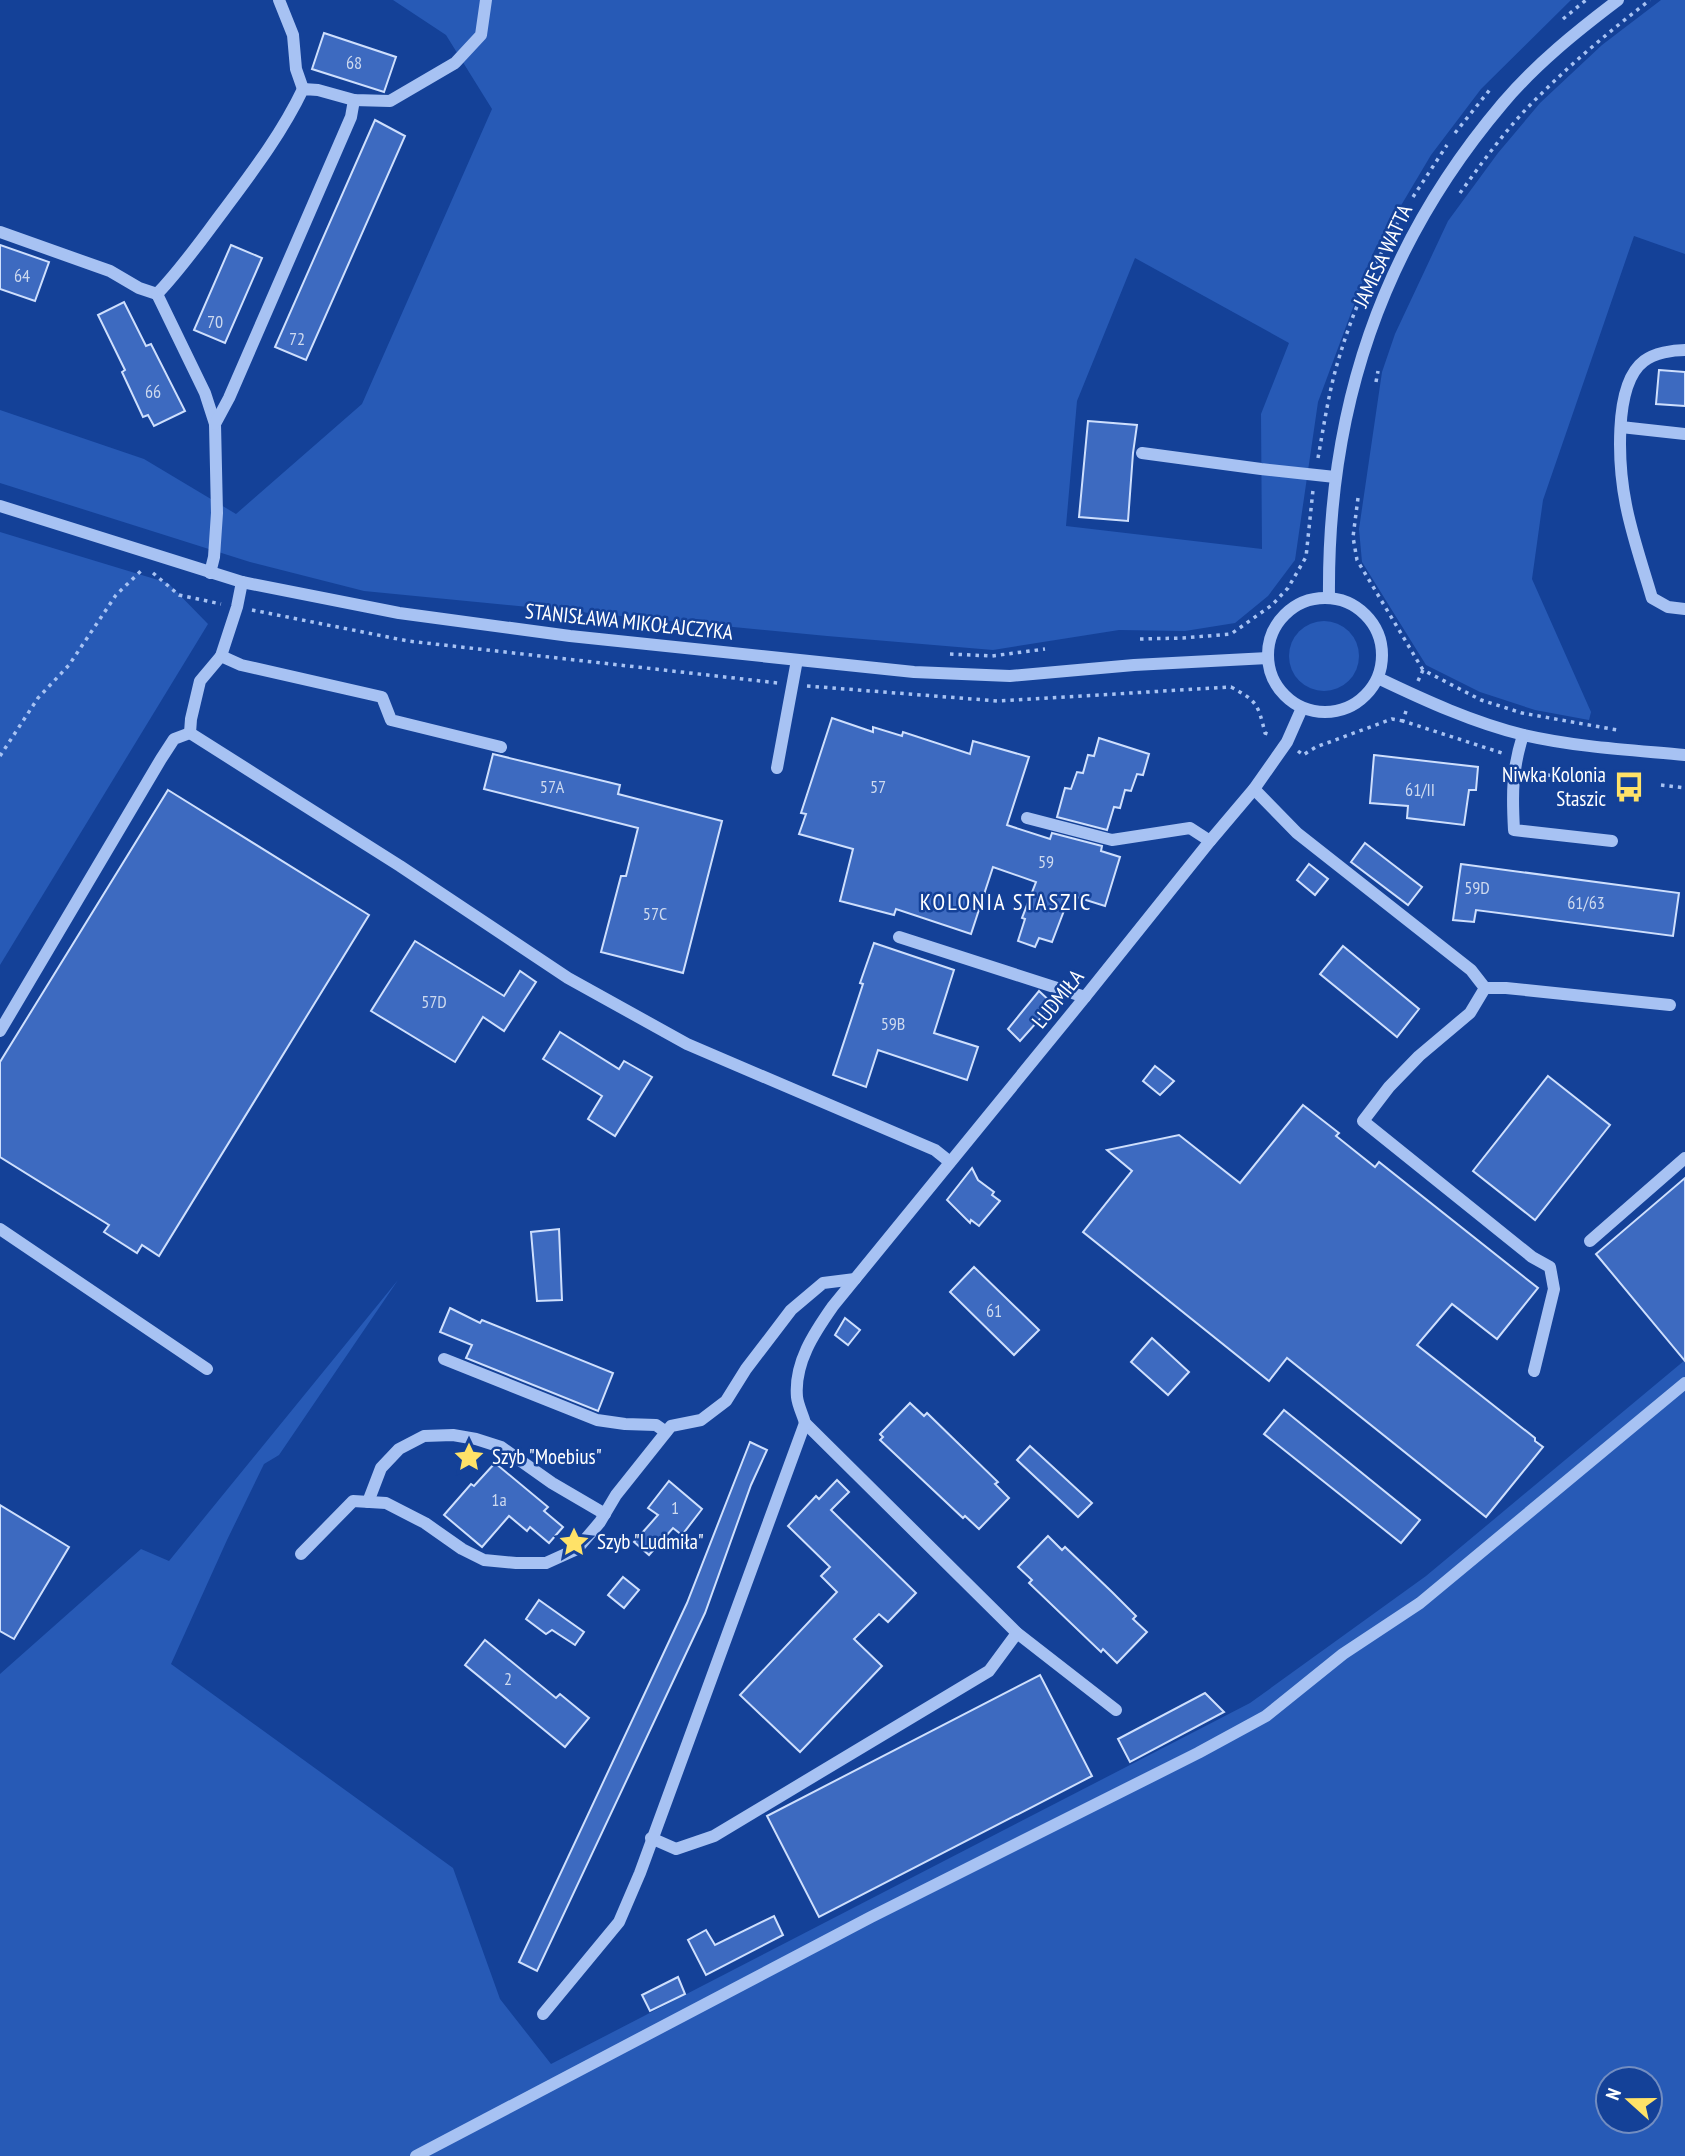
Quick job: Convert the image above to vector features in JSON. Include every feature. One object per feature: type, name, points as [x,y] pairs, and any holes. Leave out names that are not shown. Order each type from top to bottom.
[{"type":"street","points":[[157,294],[174,276],[259,162],[288,120],[303,89],[296,69],[293,35],[279,0]]},
{"type":"street","points":[[303,89],[318,90],[354,100],[390,101],[455,63],[481,35],[486,0]]},
{"type":"street","name":"JAMESA WATTA","points":[[1329,598],[1335,477],[1356,371],[1378,307],[1428,205],[1504,101],[1584,25],[1618,0]]},
{"type":"street","points":[[215,424],[229,398],[351,117],[354,100]]},
{"type":"street","points":[[0,232],[110,271],[139,288],[157,294],[205,393],[215,424],[217,513],[215,557],[209,573]]},
{"type":"street","points":[[1685,350],[1671,350],[1644,360],[1630,379],[1623,403],[1619,447],[1626,505],[1652,598],[1668,607],[1685,609]]},
{"type":"street","points":[[1621,427],[1685,434]]},
{"type":"street","points":[[1142,453],[1335,477]]},
{"type":"street","name":"STANISŁAWA MIKOŁAJCZYKA","points":[[0,506],[242,582],[412,615],[570,636],[914,672],[1010,676],[1268,657]]},
{"type":"street","points":[[190,733],[200,681],[220,656],[237,607],[242,582]]},
{"type":"street","points":[[1329,598],[1350,604],[1367,617],[1378,635],[1382,657],[1378,678],[1368,693],[1354,705],[1337,711],[1319,712],[1302,708],[1284,696],[1273,678],[1268,657],[1270,639],[1279,622],[1293,608],[1310,600],[1329,598]]},
{"type":"street","points":[[220,656],[241,665],[382,697],[391,720],[501,747]]},
{"type":"street","points":[[777,768],[797,660]]},
{"type":"street","points":[[1378,678],[1450,709],[1523,734],[1685,755]]},
{"type":"street","name":"LUDMIŁA","points":[[806,1423],[797,1397],[800,1363],[818,1327],[1254,789],[1287,742],[1302,708]]},
{"type":"street","points":[[0,1031],[161,759],[174,739],[190,733]]},
{"type":"street","points":[[190,733],[592,992],[687,1044],[935,1150],[950,1162]]},
{"type":"street","points":[[1523,734],[1515,760],[1512,792],[1514,830],[1612,841]]},
{"type":"street","points":[[1254,789],[1297,833],[1471,971],[1485,988]]},
{"type":"street","points":[[1027,818],[1112,840],[1190,828],[1210,841]]},
{"type":"street","points":[[899,937],[1085,997]]},
{"type":"street","points":[[1485,988],[1670,1005]]},
{"type":"street","points":[[1485,988],[1470,1013],[1419,1056],[1388,1087],[1363,1121],[1532,1257],[1550,1267],[1554,1289],[1534,1371]]},
{"type":"street","points":[[1590,1241],[1685,1158]]},
{"type":"street","points":[[0,1229],[207,1368]]},
{"type":"street","points":[[301,1554],[353,1501],[386,1503],[425,1523],[462,1549],[484,1560],[546,1563],[576,1549],[600,1522],[616,1495],[671,1426],[701,1420],[726,1401],[746,1368],[791,1310],[823,1283],[855,1279]]},
{"type":"street","points":[[444,1359],[597,1420],[656,1425],[666,1432]]},
{"type":"street","points":[[416,2156],[872,1917],[1266,1716],[1343,1654],[1420,1603],[1685,1383]]},
{"type":"street","points":[[543,2014],[619,1922],[640,1873],[806,1423],[1017,1633],[1116,1710]]},
{"type":"street","points":[[368,1502],[381,1468],[399,1449],[424,1436],[453,1435],[501,1447],[552,1483],[605,1514]]},
{"type":"street","points":[[651,1838],[676,1850],[714,1836],[989,1671],[1017,1633]]},
{"type":"path","points":[[1454,203],[1482,163],[1537,97],[1599,40],[1650,0]]},
{"type":"path","points":[[1376,382],[1380,361]]},
{"type":"path","points":[[1358,498],[1353,537],[1357,560],[1423,670]]},
{"type":"path","points":[[1140,639],[1231,634],[1272,605],[1288,588],[1306,557]]},
{"type":"path","points":[[0,756],[38,698],[69,665],[116,595],[145,566]]},
{"type":"path","points":[[942,654],[992,656],[1045,649]]},
{"type":"path","points":[[1265,733],[1287,742],[1303,755],[1316,747],[1392,719],[1403,721]]},
{"type":"path","points":[[1661,785],[1685,788]]},
{"type":"shaded area","points":[[393,0],[1571,0],[1481,89],[1431,155],[1374,251],[1318,402],[1295,560],[1268,596],[1235,623],[1185,631],[1119,630],[993,650],[364,591],[250,562],[0,483],[0,410],[144,459],[236,514],[362,404],[492,109],[446,35]],"holes":[[[1135,258],[1289,343],[1261,414],[1262,549],[1066,526],[1077,401]]]},
{"type":"shaded area","points":[[1661,0],[1685,0],[1685,254],[1634,236],[1543,500],[1532,579],[1591,712],[1589,720],[1535,710],[1480,692],[1426,665],[1362,562],[1359,529],[1382,372],[1395,334],[1448,221],[1498,153],[1540,103],[1602,45]]},
{"type":"shaded area","points":[[0,532],[168,583],[208,624],[0,965]]},
{"type":"shaded area","points":[[1317,621],[1331,621],[1344,627],[1353,636],[1359,656],[1357,669],[1349,681],[1331,691],[1317,691],[1304,685],[1295,676],[1289,663],[1289,649],[1295,636],[1304,627]]},
{"type":"shaded area","points":[[398,1280],[279,1455],[264,1464],[171,1664],[453,1868],[500,1999],[551,2064],[1250,1703],[1426,1576],[1685,1360],[1685,2156],[0,2156],[0,1674],[141,1549],[169,1561]]},
{"type":"building","points":[[324,33],[396,57],[384,92],[312,69]]},
{"type":"building","points":[[375,120],[405,136],[306,360],[275,347]]},
{"type":"building","points":[[0,245],[49,262],[35,301],[0,289]]},
{"type":"building","points":[[231,245],[262,258],[225,343],[194,330]]},
{"type":"building","points":[[124,302],[146,346],[151,344],[185,411],[154,426],[148,415],[143,417],[122,372],[125,370],[98,315]]},
{"type":"building","points":[[1659,370],[1685,372],[1685,406],[1656,404]]},
{"type":"building","points":[[1088,421],[1137,425],[1128,521],[1079,517]]},
{"type":"building","points":[[832,718],[873,732],[873,727],[902,736],[903,732],[970,754],[973,741],[1029,757],[1007,825],[1050,839],[1052,833],[1102,846],[1101,851],[1120,857],[1105,906],[1070,895],[1052,942],[1039,938],[1035,947],[1018,941],[1025,919],[1022,918],[1036,882],[993,867],[971,934],[896,909],[894,915],[840,901],[853,849],[799,834],[806,814],[801,813]]},
{"type":"building","points":[[1099,738],[1149,754],[1143,775],[1137,774],[1131,791],[1125,790],[1120,808],[1114,807],[1107,830],[1057,817],[1065,788],[1071,789],[1077,772],[1083,773],[1088,755],[1094,756]]},
{"type":"building","points":[[493,754],[620,785],[618,794],[722,821],[683,973],[601,952],[621,876],[626,876],[638,828],[484,789]]},
{"type":"building","points":[[1374,755],[1478,767],[1476,790],[1469,790],[1464,825],[1407,818],[1408,806],[1370,803]]},
{"type":"building","points":[[168,790],[369,915],[159,1256],[142,1245],[137,1253],[104,1232],[109,1225],[0,1157],[0,1062]]},
{"type":"building","points":[[1365,843],[1422,887],[1408,905],[1351,862]]},
{"type":"building","points":[[1309,864],[1328,879],[1315,895],[1297,880]]},
{"type":"building","points":[[1461,864],[1679,893],[1673,936],[1476,910],[1474,922],[1453,920]]},
{"type":"building","points":[[415,941],[504,996],[520,971],[536,982],[504,1031],[483,1017],[455,1062],[371,1011]]},
{"type":"building","points":[[874,943],[954,970],[934,1033],[978,1047],[967,1080],[878,1050],[866,1087],[833,1075]]},
{"type":"building","points":[[1343,946],[1419,1009],[1397,1037],[1320,974]]},
{"type":"building","points":[[1039,991],[1053,1004],[1020,1041],[1008,1029]]},
{"type":"building","points":[[560,1032],[619,1069],[624,1061],[652,1077],[615,1136],[588,1119],[602,1096],[543,1059]]},
{"type":"building","points":[[1155,1066],[1174,1081],[1160,1095],[1143,1081]]},
{"type":"building","points":[[1548,1076],[1610,1125],[1535,1220],[1473,1171]]},
{"type":"building","points":[[1303,1105],[1339,1133],[1336,1136],[1375,1167],[1379,1162],[1538,1288],[1497,1339],[1452,1304],[1417,1345],[1543,1447],[1486,1517],[1287,1358],[1269,1381],[1083,1232],[1132,1171],[1107,1150],[1179,1135],[1240,1183]]},
{"type":"building","points":[[972,1168],[978,1180],[994,1192],[992,1195],[1000,1201],[979,1226],[971,1220],[970,1223],[947,1200]]},
{"type":"building","points":[[1685,1178],[1685,1361],[1596,1254]]},
{"type":"building","points":[[559,1229],[562,1300],[537,1301],[531,1232]]},
{"type":"building","points":[[974,1267],[1039,1330],[1014,1355],[950,1292]]},
{"type":"building","points":[[450,1308],[480,1323],[482,1320],[613,1373],[598,1411],[466,1358],[472,1345],[440,1332]]},
{"type":"building","points":[[845,1318],[860,1330],[848,1345],[835,1335]]},
{"type":"building","points":[[1152,1338],[1189,1372],[1168,1395],[1131,1362]]},
{"type":"building","points":[[910,1403],[924,1416],[927,1413],[998,1482],[995,1484],[1009,1498],[979,1529],[965,1516],[963,1518],[880,1440],[883,1437],[880,1434]]},
{"type":"building","points":[[1284,1410],[1420,1520],[1401,1543],[1264,1434]]},
{"type":"building","points":[[750,1442],[767,1450],[751,1485],[705,1613],[537,1971],[519,1962],[687,1603]]},
{"type":"building","points":[[1030,1446],[1092,1503],[1078,1517],[1017,1460]]},
{"type":"building","points":[[495,1463],[548,1507],[544,1511],[563,1527],[549,1543],[530,1527],[527,1531],[509,1516],[482,1547],[444,1515],[471,1484],[474,1486]]},
{"type":"building","points":[[837,1480],[849,1492],[831,1510],[916,1593],[888,1622],[879,1614],[854,1639],[882,1666],[800,1752],[740,1695],[837,1592],[821,1576],[830,1567],[788,1526],[816,1496],[819,1499]]},
{"type":"building","points":[[669,1481],[702,1509],[682,1535],[673,1528],[649,1555],[634,1542],[658,1515],[648,1508]]},
{"type":"building","points":[[0,1505],[69,1547],[14,1639],[0,1631]]},
{"type":"building","points":[[1048,1536],[1062,1550],[1065,1547],[1112,1592],[1136,1616],[1133,1619],[1147,1632],[1117,1663],[1103,1649],[1101,1652],[1029,1583],[1032,1580],[1018,1567]]},
{"type":"building","points":[[623,1577],[639,1590],[624,1608],[608,1595]]},
{"type":"building","points":[[539,1600],[584,1632],[575,1645],[552,1630],[546,1634],[526,1619]]},
{"type":"building","points":[[485,1640],[556,1698],[560,1694],[589,1718],[565,1747],[465,1665]]},
{"type":"building","points":[[1040,1675],[1092,1776],[819,1917],[767,1816]]},
{"type":"building","points":[[1205,1693],[1224,1712],[1130,1762],[1118,1739]]},
{"type":"building","points":[[774,1916],[783,1935],[706,1975],[688,1940],[706,1930],[715,1945]]},
{"type":"building","points":[[678,1977],[685,1994],[650,2011],[642,1995]]},
{"type":"place","name":"Niwka Kolonia Staszic","points":[[1629,787]]},
{"type":"place","name":"Szyb \"Moebius\"","points":[[469,1457]]},
{"type":"place","name":"Szyb \"Ludmiła\"","points":[[574,1542]]},
{"type":"district","name":"KOLONIA STASZIC","points":[[1006,902]]}]
